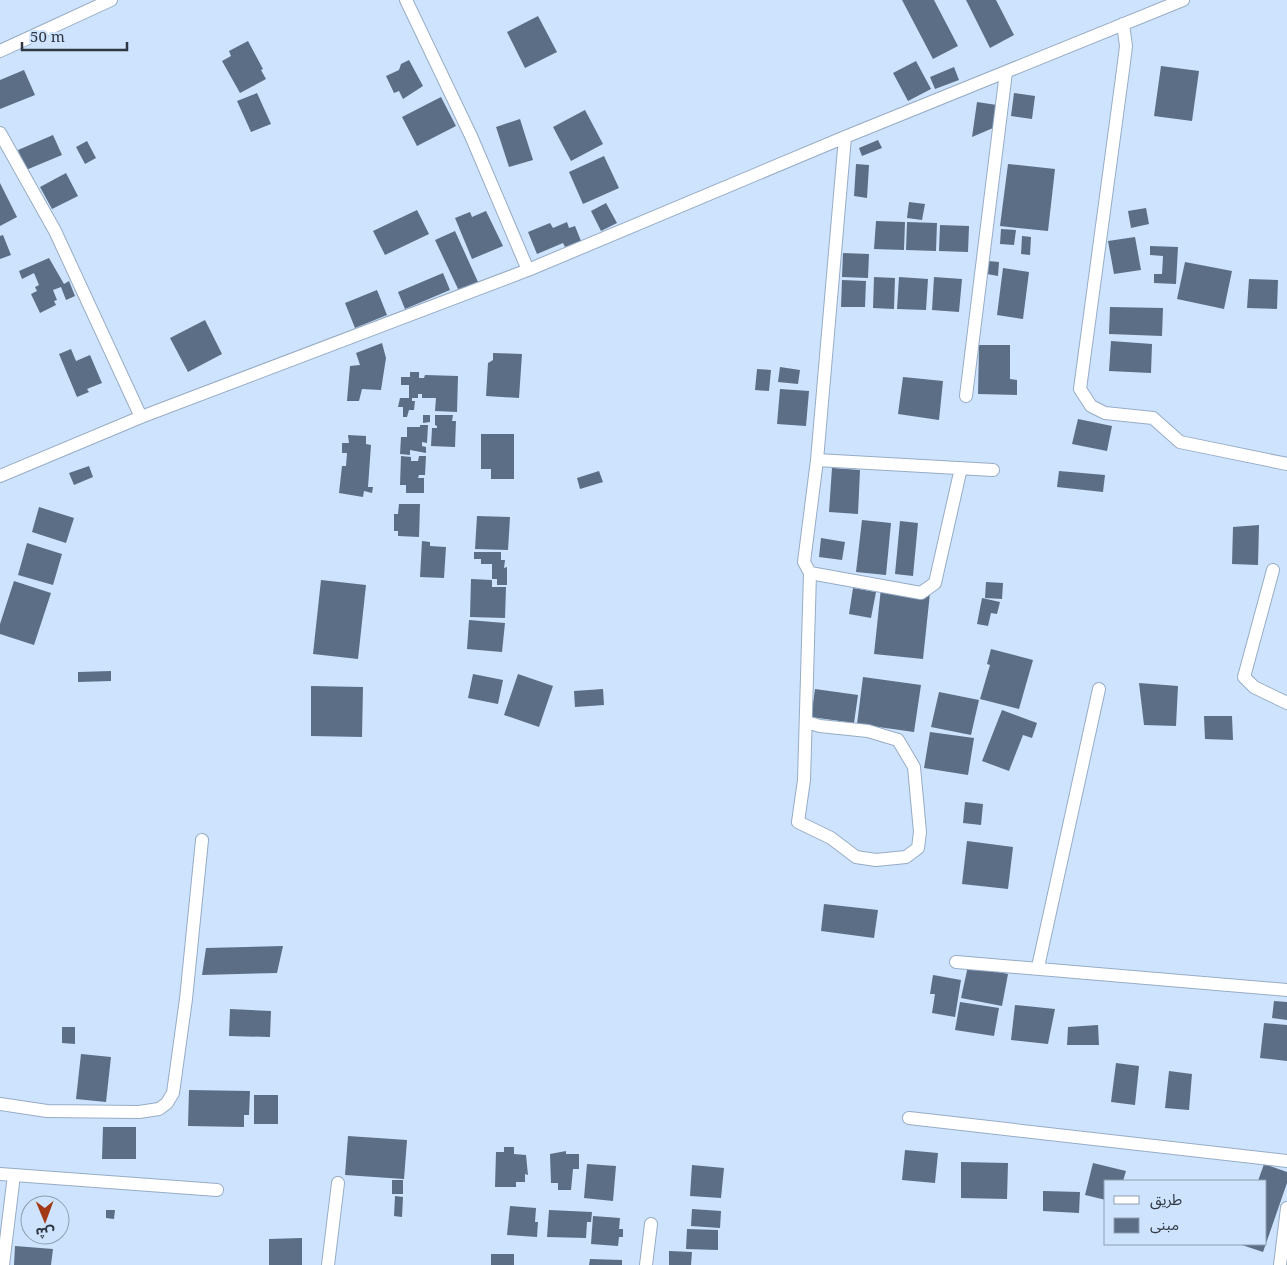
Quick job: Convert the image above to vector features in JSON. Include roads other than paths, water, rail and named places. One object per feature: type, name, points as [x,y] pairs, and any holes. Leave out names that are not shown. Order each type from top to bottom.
[{"type":"street","points":[[0,51],[111,0]]},
{"type":"street","points":[[406,0],[471,136],[528,270]]},
{"type":"street","points":[[0,476],[141,417],[528,270],[844,137],[1183,0]]},
{"type":"street","points":[[1123,24],[1126,46],[1080,389],[1091,406],[1105,413],[1153,418],[1180,442],[1287,464]]},
{"type":"street","points":[[966,396],[1006,72]]},
{"type":"street","points":[[0,133],[55,231],[141,417]]},
{"type":"street","points":[[806,722],[820,726],[868,730],[898,740],[914,767],[920,832],[918,848],[906,857],[876,860],[856,857],[831,838],[798,822],[804,780],[810,573],[804,562],[817,460],[844,137]]},
{"type":"street","points":[[817,460],[993,470]]},
{"type":"street","points":[[810,573],[921,593],[930,589],[935,583],[961,468]]},
{"type":"street","points":[[1273,570],[1244,677],[1254,687],[1287,703]]},
{"type":"street","points":[[1038,967],[1099,689]]},
{"type":"street","points":[[0,1104],[47,1111],[139,1112],[159,1109],[167,1103],[173,1093],[186,999],[202,840]]},
{"type":"street","points":[[956,962],[1038,967],[1287,990]]},
{"type":"street","points":[[909,1118],[1287,1161]]},
{"type":"street","points":[[0,1174],[217,1190]]},
{"type":"street","points":[[3,1265],[14,1175]]},
{"type":"street","points":[[328,1265],[338,1183]]},
{"type":"street","points":[[1280,1265],[1287,1208]]},
{"type":"street","points":[[646,1265],[651,1224]]}]
